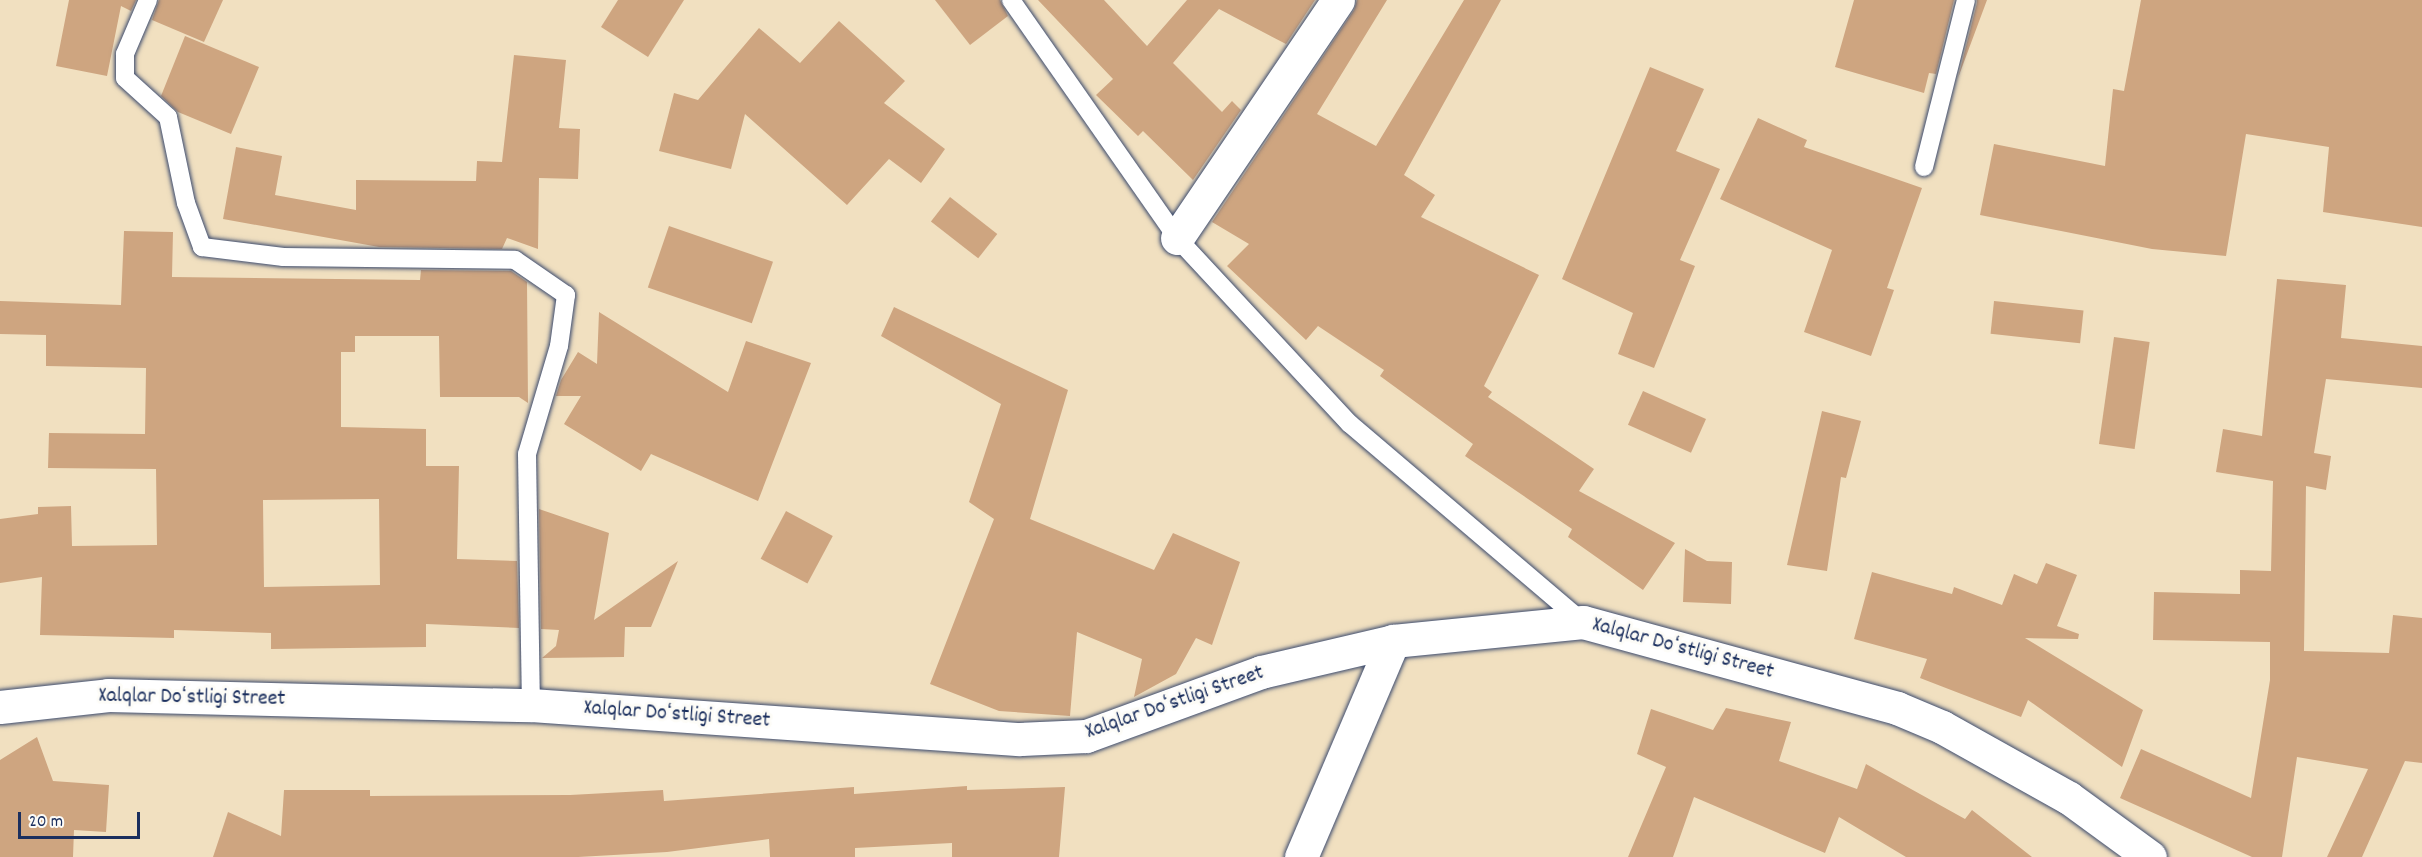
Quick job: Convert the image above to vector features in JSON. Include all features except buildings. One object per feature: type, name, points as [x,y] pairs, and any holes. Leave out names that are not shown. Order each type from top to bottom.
[{"type":"main road","points":[[1177,238],[1338,0]]},
{"type":"main road","name":"Xalqlar Doʻstligi Street","points":[[0,707],[108,695],[531,705],[1020,739],[1086,736],[1261,672],[1393,641],[1583,622],[1897,708],[1933,723],[2028,772],[2110,825],[2150,857]]},
{"type":"main road","points":[[1301,857],[1393,641]]},
{"type":"lane","points":[[148,0],[125,54],[125,78],[168,117],[186,203],[202,247],[283,257],[515,260],[566,295],[559,346],[527,454],[531,705]]},
{"type":"lane","points":[[1011,0],[1177,238],[1350,424],[1583,622]]},
{"type":"lane","points":[[1924,167],[1966,0]]}]
